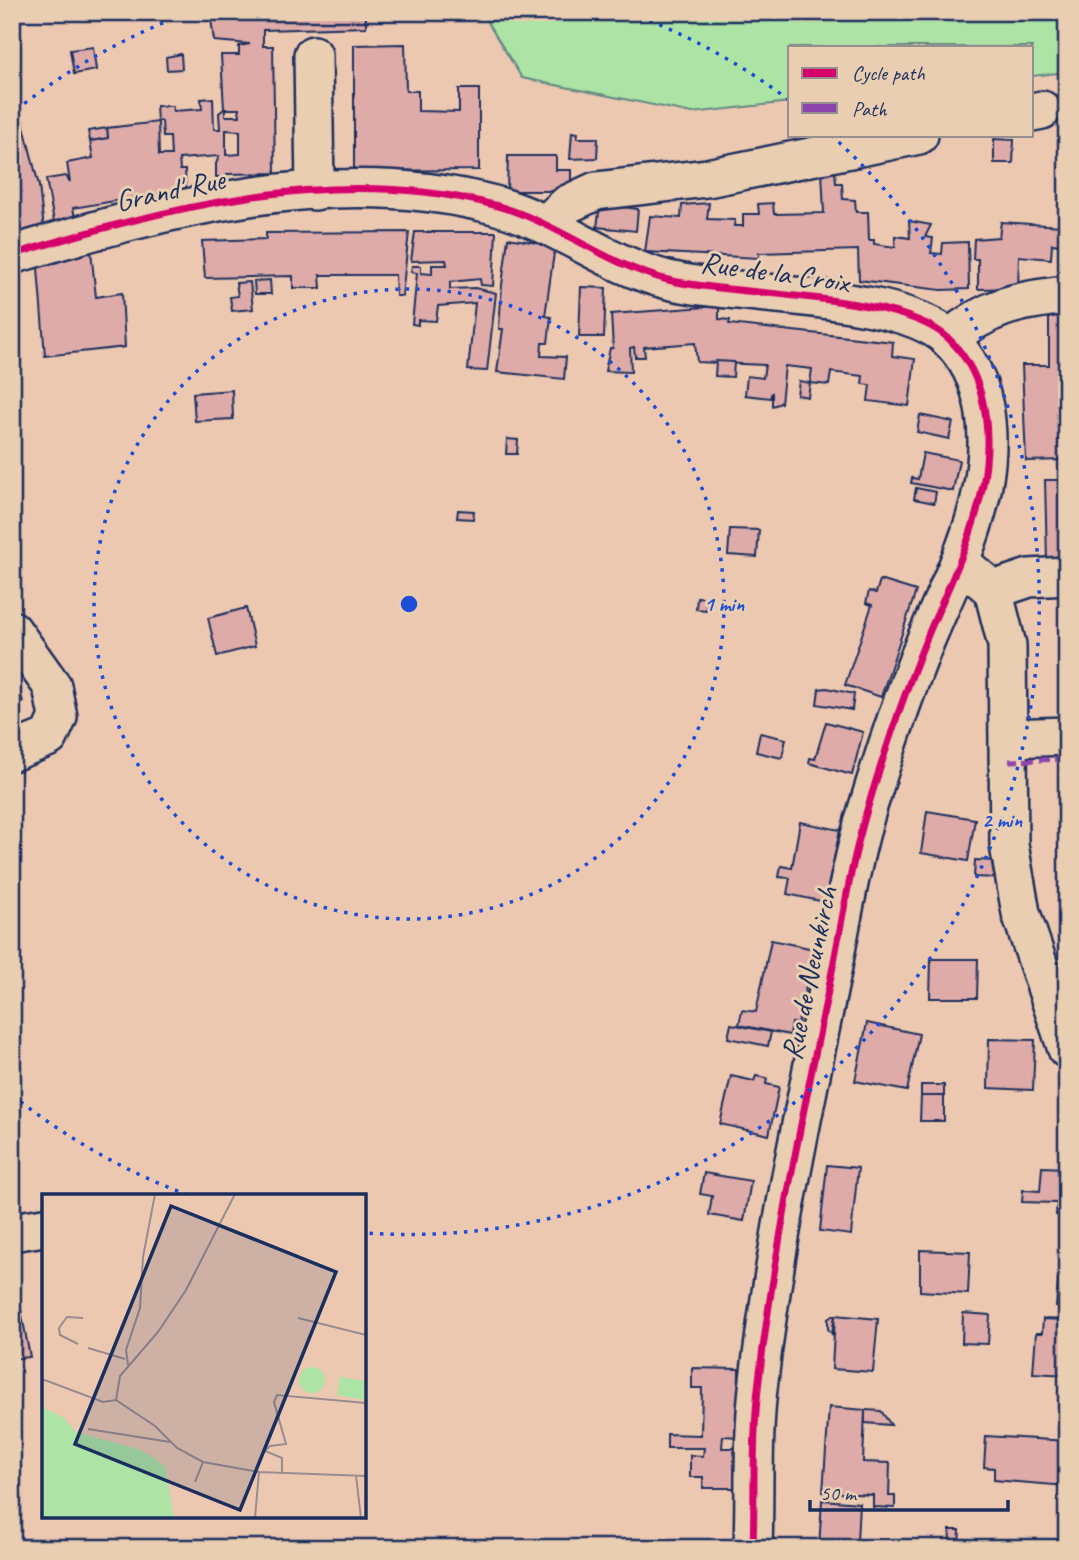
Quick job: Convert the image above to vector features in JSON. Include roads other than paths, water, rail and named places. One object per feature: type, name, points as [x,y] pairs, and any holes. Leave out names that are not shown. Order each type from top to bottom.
[{"type":"street","points":[[313,55],[315,191]]},
{"type":"street","points":[[547,223],[568,204],[596,191],[707,178],[914,136]]},
{"type":"street","name":"Grand' Rue","points":[[12,255],[95,229],[234,198],[315,191],[411,190],[495,205],[547,223]]},
{"type":"street","name":"Rue de la Croix","points":[[547,223],[611,259],[668,280],[873,307],[923,321],[949,339],[977,378],[988,425]]},
{"type":"street","points":[[949,339],[973,319],[1018,300],[1067,295]]},
{"type":"street","name":"Rue de Neunkirch","points":[[753,1548],[758,1384],[802,1119],[843,921],[870,803],[921,650],[961,563],[983,485],[988,425]]},
{"type":"street","points":[[961,563],[993,590],[1007,645],[1009,845],[1021,913],[1067,1049]]},
{"type":"street","points":[[993,590],[1029,578],[1067,576]]},
{"type":"street","points":[[12,752],[49,737],[58,717],[52,686],[18,640]]},
{"type":"street","points":[[1009,738],[1067,736]]},
{"type":"street","points":[[12,1232],[42,1227]]}]
